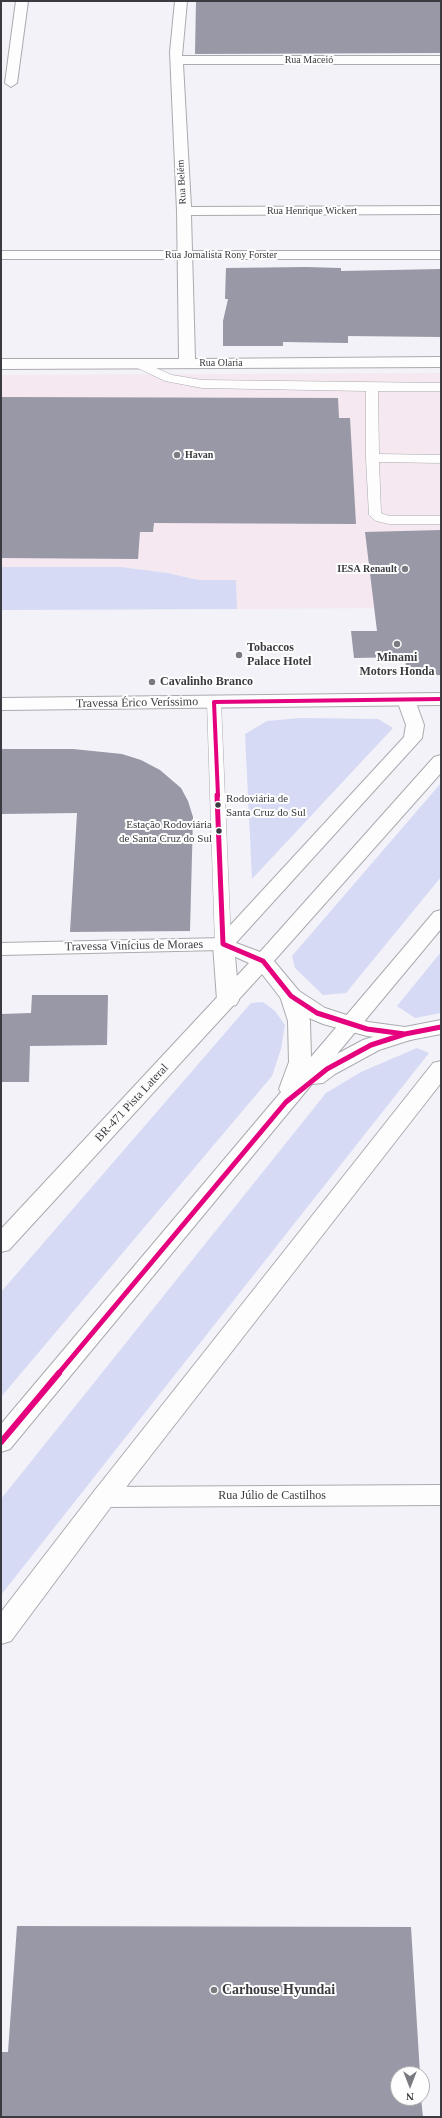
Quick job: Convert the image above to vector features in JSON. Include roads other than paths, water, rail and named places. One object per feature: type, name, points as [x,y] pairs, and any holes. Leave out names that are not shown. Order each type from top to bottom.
[{"type":"street","points":[[11,83],[22,1]]},
{"type":"street","name":"Rua Belém","points":[[181,1],[177,25],[177,60],[184,211],[187,363]]},
{"type":"street","name":"Rua Maceió","points":[[177,60],[441,60]]},
{"type":"street","name":"Rua Henrique Wickert","points":[[184,211],[441,210]]},
{"type":"street","name":"Rua Jornalista Rony Forster","points":[[1,255],[441,255]]},
{"type":"street","name":"Rua Olaria","points":[[1,364],[441,362]]},
{"type":"street","name":"Travessa Érico Veríssimo","points":[[1,704],[441,699]]},
{"type":"street","points":[[228,1000],[223,944],[413,738],[415,725],[406,700]]},
{"type":"street","name":"BR-471 Pista Lateral","points":[[1,1244],[228,1000],[441,761]]},
{"type":"street","points":[[1,1442],[441,916]]},
{"type":"street","name":"Travessa Vinícius de Moraes","points":[[1,949],[223,944],[263,961]]},
{"type":"street","points":[[263,961],[291,996],[317,1013],[350,1025],[378,1031],[405,1034]]},
{"type":"street","points":[[286,1102],[300,1062],[299,1021],[291,996]]},
{"type":"street","points":[[286,1102],[327,1069],[371,1045],[405,1034],[441,1027]]},
{"type":"street","points":[[1,1633],[104,1497],[441,1068]]},
{"type":"street","name":"Rua Júlio de Castilhos","points":[[104,1497],[441,1496]]},
{"type":"lane","points":[[135,363],[169,378],[202,384],[243,386],[441,387]]},
{"type":"lane","points":[[372,387],[372,458],[375,515],[389,520],[441,520]]},
{"type":"lane","points":[[372,458],[441,459]]},
{"type":"lane","points":[[214,702],[223,944]]},
{"type":"place","name":"Havan","points":[[177,455]]},
{"type":"place","name":"IESA Renault","points":[[405,569]]},
{"type":"place","name":"Minami Motors Honda","points":[[397,644]]},
{"type":"place","name":"Tobaccos Palace Hotel","points":[[239,655]]},
{"type":"place","name":"Cavalinho Branco","points":[[152,682]]},
{"type":"place","name":"Rodoviária de Santa Cruz do Sul","points":[[218,805]]},
{"type":"place","name":"Estação Rodoviária de Santa Cruz do Sul","points":[[219,831]]},
{"type":"place","name":"Carhouse Hyundai","points":[[214,1990]]}]
